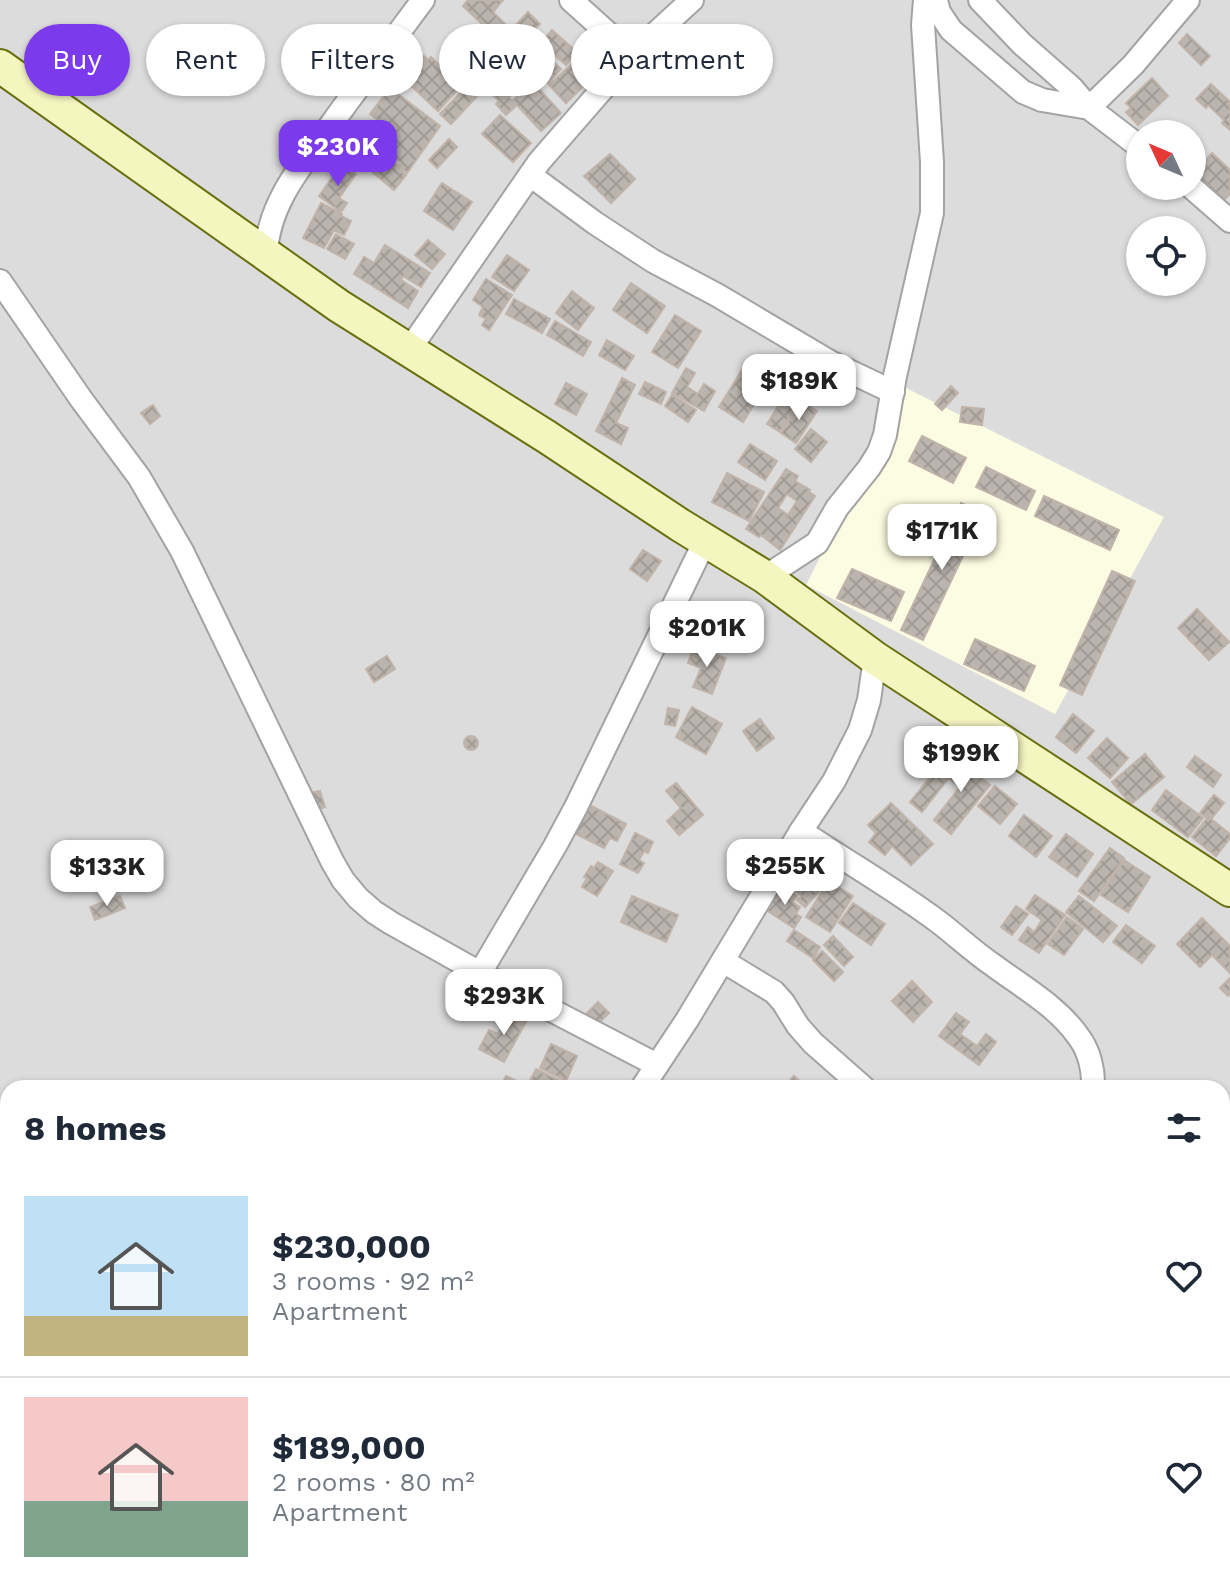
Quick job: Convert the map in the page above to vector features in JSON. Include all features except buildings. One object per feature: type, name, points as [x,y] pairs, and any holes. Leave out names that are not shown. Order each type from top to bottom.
[{"type":"street","points":[[266,254],[271,220],[287,188],[423,0]]},
{"type":"street","points":[[571,0],[598,24]]},
{"type":"street","points":[[666,24],[692,0]]},
{"type":"street","points":[[765,577],[817,543],[837,508],[869,468],[885,435],[932,213],[932,162],[923,25],[925,0]]},
{"type":"street","points":[[936,0],[939,12],[951,30],[1023,92],[1042,100],[1089,108]]},
{"type":"street","points":[[980,0],[1089,108],[1126,136]]},
{"type":"street","points":[[1089,108],[1133,65],[1188,0]]},
{"type":"street","points":[[0,66],[339,306],[765,577],[875,658],[1230,890]]},
{"type":"street","points":[[409,350],[530,175],[595,96]]},
{"type":"street","points":[[530,175],[653,261],[830,362],[893,392]]},
{"type":"street","points":[[1206,200],[1230,221]]},
{"type":"street","points":[[0,281],[139,477],[175,538],[343,880],[374,912],[480,973],[657,1065]]},
{"type":"street","points":[[480,973],[576,807],[705,541]]},
{"type":"street","points":[[647,1080],[834,781],[860,730],[869,700],[875,658]]},
{"type":"street","points":[[801,831],[866,871],[940,923],[1056,1013],[1079,1037],[1094,1080]]},
{"type":"street","points":[[723,961],[774,992],[813,1043],[855,1080]]},
{"type":"shaded area","points":[[0,0],[1230,0],[1230,1080],[0,1080]]},
{"type":"shaded area","points":[[906,388],[1164,517],[1055,714],[806,585]]}]
